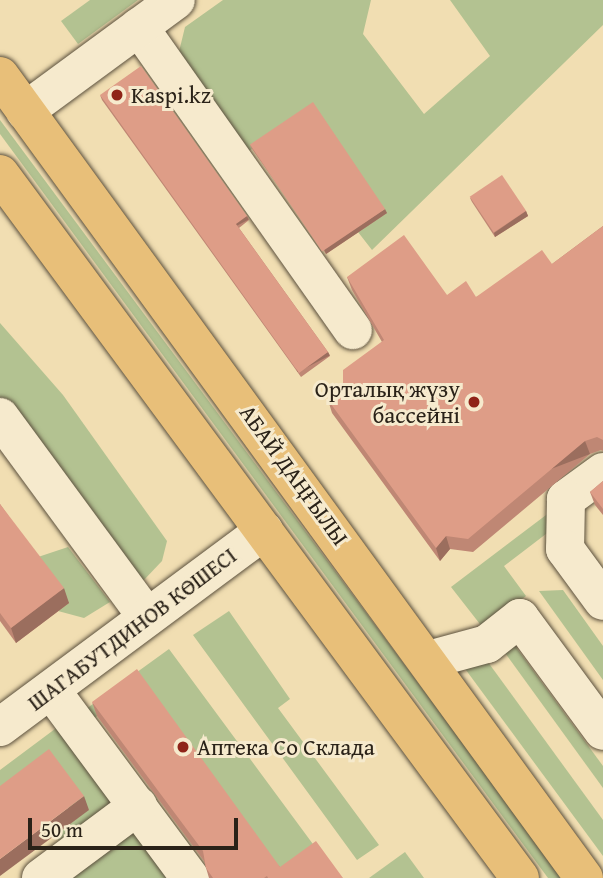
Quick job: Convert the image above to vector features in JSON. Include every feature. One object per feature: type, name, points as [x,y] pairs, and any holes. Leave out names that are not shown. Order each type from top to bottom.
[{"type":"main road","name":"АБАЙ ДАҢҒЫЛЫ","points":[[0,76],[428,660],[584,878]]},
{"type":"main road","points":[[0,174],[520,878]]},
{"type":"street","points":[[25,111],[176,0]]},
{"type":"street","points":[[139,27],[353,330]]},
{"type":"street","points":[[0,417],[147,617]]},
{"type":"street","points":[[603,472],[566,499],[565,549],[603,601]]},
{"type":"street","name":"ШАГАБУТДИНОВ КӨШЕСІ","points":[[0,727],[264,531]]},
{"type":"street","points":[[428,660],[487,644],[520,618],[603,732]]},
{"type":"street","points":[[51,690],[190,878]]},
{"type":"street","points":[[41,878],[138,806]]},
{"type":"green space","points":[[90,0],[138,0],[78,44],[61,21]]},
{"type":"green space","points":[[223,0],[371,0],[363,34],[424,114],[490,56],[450,0],[603,0],[603,25],[372,250],[358,232],[314,107],[246,153],[177,60],[185,27]]},
{"type":"green space","points":[[0,120],[563,878],[548,878],[0,134]]},
{"type":"green space","points":[[0,323],[63,395],[167,541],[162,561],[143,581],[0,401]]},
{"type":"green space","points":[[554,509],[563,521],[504,566],[526,596],[483,628],[451,587]]},
{"type":"green space","points":[[68,547],[110,602],[84,618],[58,611],[35,558]]},
{"type":"green space","points":[[563,590],[603,646],[603,680],[539,591]]},
{"type":"green space","points":[[229,611],[290,699],[278,708],[379,845],[357,860],[193,635]]},
{"type":"green space","points":[[510,639],[603,766],[603,788],[500,646]]},
{"type":"green space","points":[[169,649],[321,855],[282,878],[142,684],[93,719],[86,709]]},
{"type":"green space","points":[[485,658],[603,820],[603,856],[463,666]]},
{"type":"green space","points":[[59,726],[120,806],[65,849],[55,835],[89,809],[0,804],[0,770]]},
{"type":"green space","points":[[134,824],[175,878],[61,878]]},
{"type":"green space","points":[[405,852],[424,878],[369,878]]},
{"type":"building","points":[[141,66],[247,216],[236,224],[328,352],[299,373],[100,95]]},
{"type":"building","points":[[313,102],[385,209],[322,251],[250,144]]},
{"type":"building","points":[[502,175],[526,211],[494,232],[470,197]]},
{"type":"building","name":"Орталық жүзу бассейні","points":[[603,226],[603,440],[597,437],[585,441],[468,539],[446,536],[436,548],[328,400],[343,387],[343,370],[384,340],[347,277],[404,235],[447,295],[466,281],[476,297],[542,250],[552,264]]},
{"type":"building","points":[[603,481],[603,509],[590,492]]},
{"type":"building","points":[[0,504],[64,588],[11,628],[0,613]]},
{"type":"building","points":[[137,669],[280,867],[316,841],[343,878],[213,878],[206,868],[203,851],[92,702]]},
{"type":"building","points":[[49,749],[84,796],[0,859],[0,786]]},
{"type":"place","name":"Kaspi.kz","points":[[117,95]]},
{"type":"place","name":"Орталық жүзу бассейні","points":[[474,402]]},
{"type":"place","name":"Аптека Со Склада","points":[[183,747]]}]
